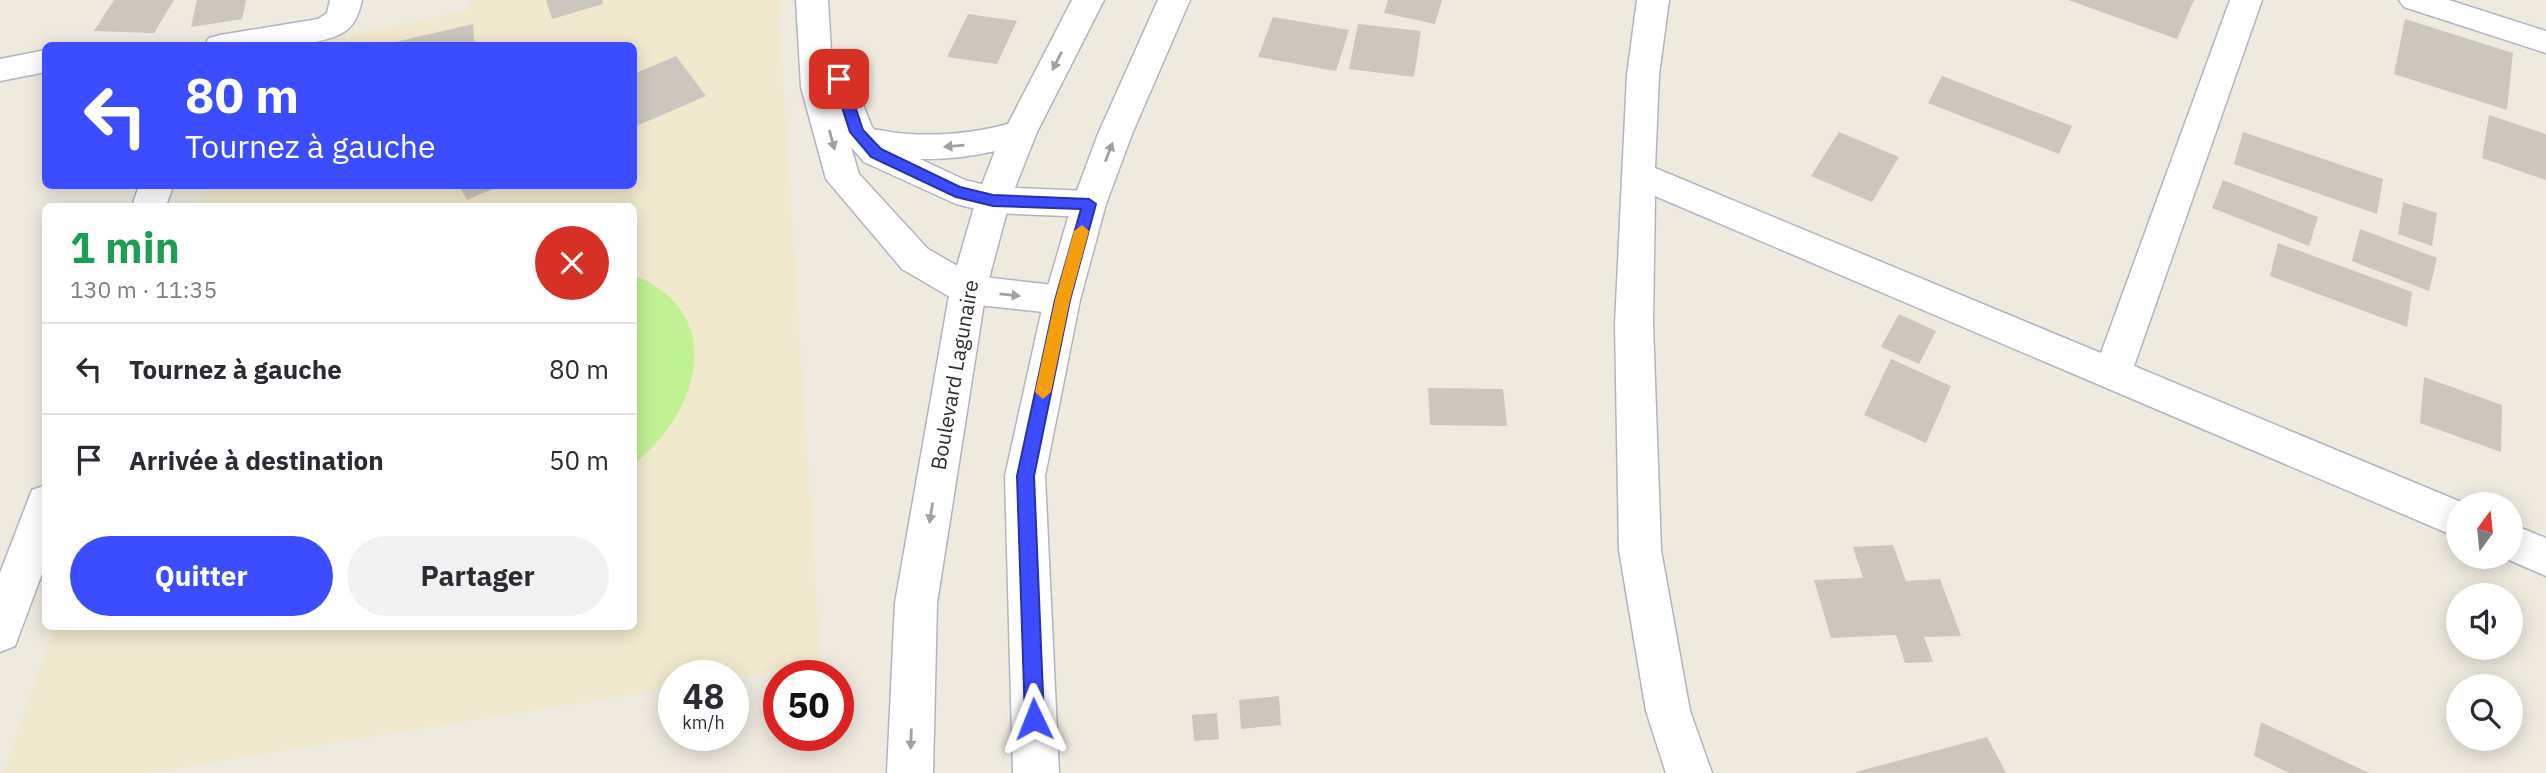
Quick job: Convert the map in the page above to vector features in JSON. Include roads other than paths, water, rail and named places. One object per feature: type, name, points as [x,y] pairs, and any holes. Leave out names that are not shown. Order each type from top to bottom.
[{"type":"street","points":[[242,42],[337,25],[343,17],[346,0]]},
{"type":"street","points":[[813,0],[857,132],[876,153],[956,191],[993,200],[1089,204]]},
{"type":"street","points":[[813,0],[817,87],[843,179],[915,259],[968,290],[1062,300]]},
{"type":"street","name":"Boulevard Lagunaire","points":[[910,773],[916,603],[968,290],[993,200],[1020,132],[1088,0]]},
{"type":"street","points":[[1036,773],[1026,476],[1062,300],[1089,204],[1115,134],[1174,0]]},
{"type":"street","points":[[1653,0],[1643,75],[1634,324],[1640,550],[1668,712],[1689,773]]},
{"type":"street","points":[[2112,374],[2246,0]]},
{"type":"street","points":[[2415,0],[2546,42]]},
{"type":"street","points":[[0,70],[42,62]]},
{"type":"street","points":[[865,140],[894,147],[954,147],[994,141],[1020,132]]},
{"type":"street","points":[[1638,175],[2446,515]]},
{"type":"street","points":[[0,632],[42,513]]},
{"type":"street","points":[[2524,548],[2546,557]]}]
